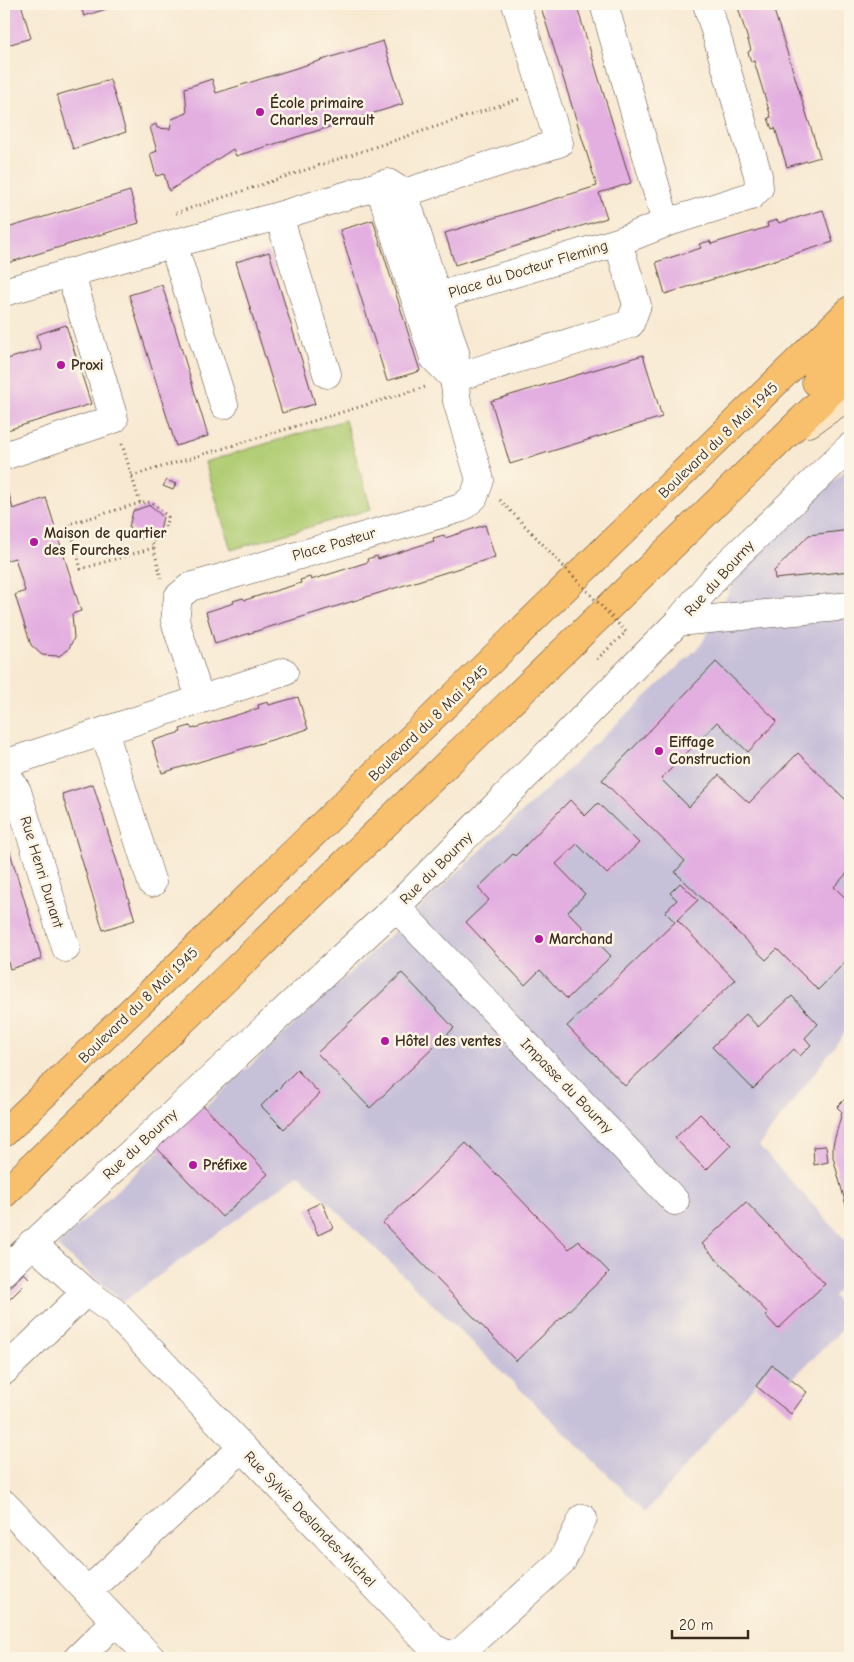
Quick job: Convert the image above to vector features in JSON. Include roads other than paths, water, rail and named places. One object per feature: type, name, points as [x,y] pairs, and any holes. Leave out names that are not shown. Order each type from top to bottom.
[{"type":"main road","name":"Boulevard du 8 Mai 1945","points":[[4,1133],[850,310]]},
{"type":"main road","points":[[781,442],[817,381],[850,347]]},
{"type":"main road","points":[[4,1194],[850,373]]},
{"type":"main road","points":[[781,442],[850,395]]},
{"type":"street","points":[[4,292],[173,244],[392,189],[559,143],[516,4]]},
{"type":"street","points":[[604,4],[666,223]]},
{"type":"street","points":[[618,242],[666,223],[751,196],[759,188],[758,175],[707,4]]},
{"type":"street","points":[[392,189],[438,296],[455,352],[454,378]]},
{"type":"street","points":[[392,189],[434,358],[454,378]]},
{"type":"street","points":[[279,216],[326,374]]},
{"type":"street","name":"Place du Docteur Fleming","points":[[438,296],[618,242],[637,305],[630,324],[454,378]]},
{"type":"street","points":[[173,244],[224,406]]},
{"type":"street","points":[[4,456],[114,419],[70,272]]},
{"type":"street","name":"Place Pasteur","points":[[200,699],[175,621],[178,597],[190,587],[461,508],[474,497],[480,480],[460,414],[454,378]]},
{"type":"street","name":"Rue du Bourny","points":[[4,1271],[396,907],[678,622],[722,569],[850,447]]},
{"type":"street","points":[[678,622],[850,606]]},
{"type":"street","points":[[4,764],[284,672]]},
{"type":"street","points":[[104,731],[152,882]]},
{"type":"street","name":"Rue Henri Dunant","points":[[4,770],[17,791],[66,948]]},
{"type":"street","name":"Impasse du Bourny","points":[[396,907],[675,1201]]},
{"type":"street","name":"Rue Sylvie Deslandes-Michel","points":[[32,1243],[86,1292],[114,1312],[433,1648],[449,1655],[462,1651],[562,1561],[583,1518]]},
{"type":"street","points":[[4,1371],[86,1292]]},
{"type":"street","points":[[88,1591],[242,1448]]},
{"type":"street","points":[[4,1504],[151,1658]]},
{"type":"street","points":[[78,1658],[116,1621]]},
{"type":"place","name":"École primaire Charles Perrault","points":[[260,112]]},
{"type":"place","name":"Proxi","points":[[61,365]]},
{"type":"place","name":"Maison de quartier des Fourches","points":[[34,542]]},
{"type":"place","name":"Eiffage Construction","points":[[659,751]]},
{"type":"place","name":"Marchand","points":[[539,939]]},
{"type":"place","name":"Hôtel des ventes","points":[[385,1041]]},
{"type":"place","name":"Préfixe","points":[[193,1165]]}]
